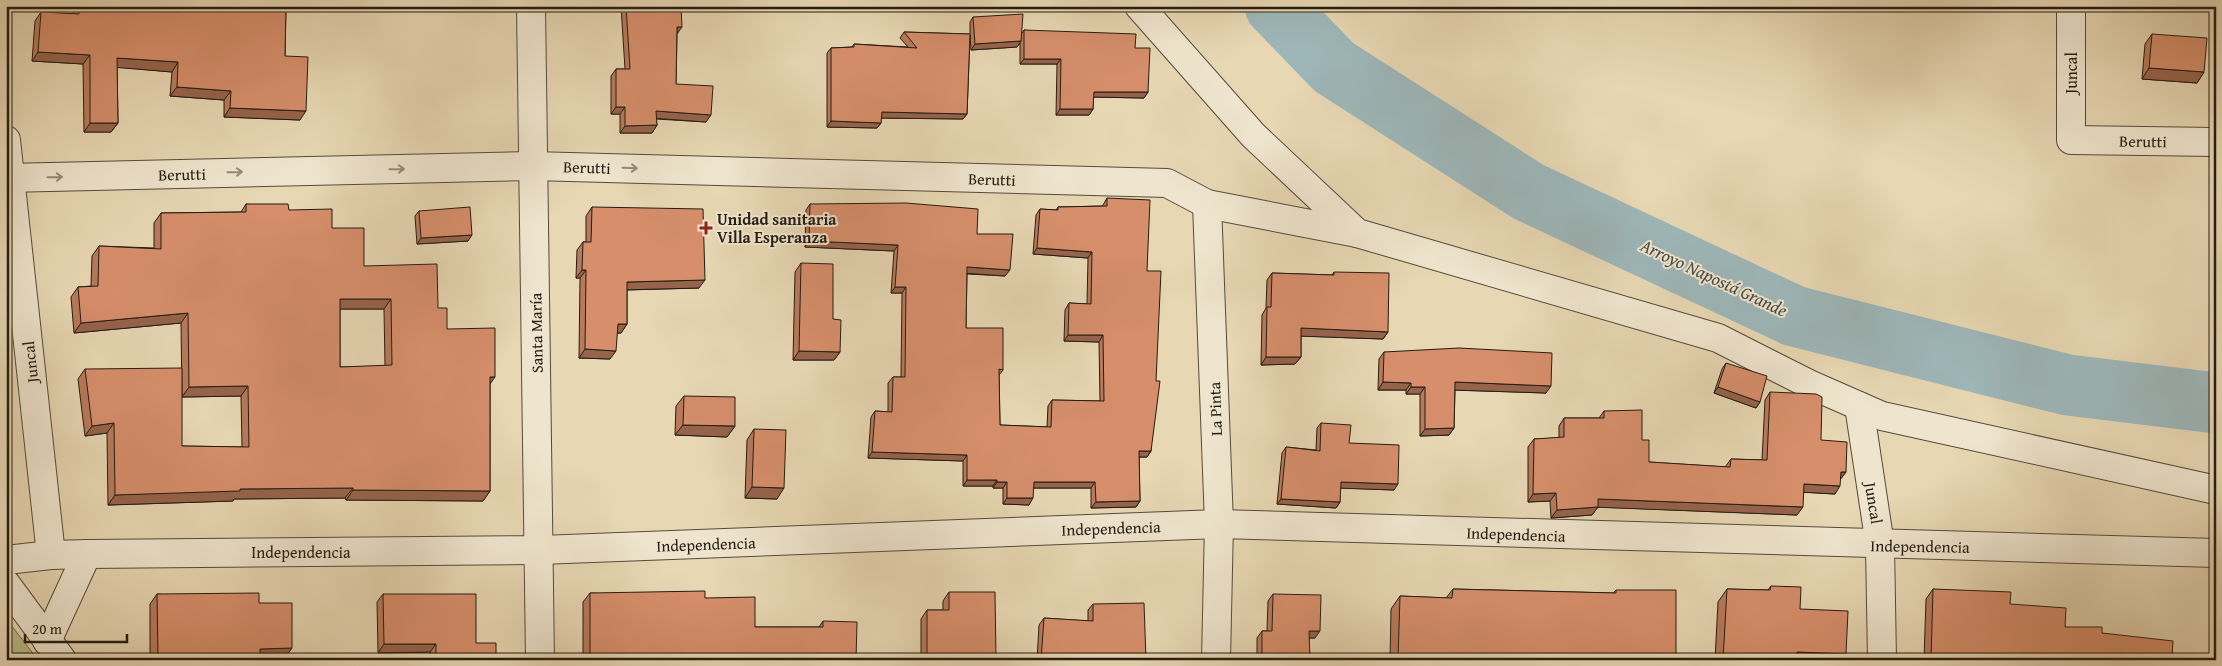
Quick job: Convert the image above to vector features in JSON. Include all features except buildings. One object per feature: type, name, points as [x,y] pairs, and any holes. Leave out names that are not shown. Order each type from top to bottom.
[{"type":"street","name":"Santa María","points":[[530,6],[540,550],[540,660]]},
{"type":"street","points":[[1139,6],[1253,135],[1357,233]]},
{"type":"street","name":"Juncal","points":[[2071,6],[2071,140]]},
{"type":"street","name":"Juncal","points":[[6,140],[8,178],[51,555]]},
{"type":"street","name":"Berutti","points":[[2071,140],[2216,142]]},
{"type":"street","name":"Berutti","points":[[8,178],[532,166],[1167,183],[1207,204]]},
{"type":"street","points":[[1207,204],[1357,233],[1718,338],[1809,384],[1882,416],[2216,490]]},
{"type":"street","name":"La Pinta","points":[[1207,204],[1219,524],[1216,660]]},
{"type":"street","name":"Juncal","points":[[1859,406],[1880,545],[1882,660]]},
{"type":"street","name":"Independencia","points":[[6,560],[51,555],[87,554],[540,550],[1219,524],[1880,545],[2216,553]]},
{"type":"street","points":[[54,650],[87,554]]},
{"type":"street","points":[[6,584],[54,650]]},
{"type":"green space","points":[[6,621],[11,625],[38,660],[6,660]]},
{"type":"waterway","name":"Arroyo Napostá Grande","points":[[1275,6],[1334,67],[1529,192],[1794,316],[2068,385],[2216,403]]},
{"type":"place","name":"Unidad sanitaria Villa Esperanza","points":[[706,228]]}]
